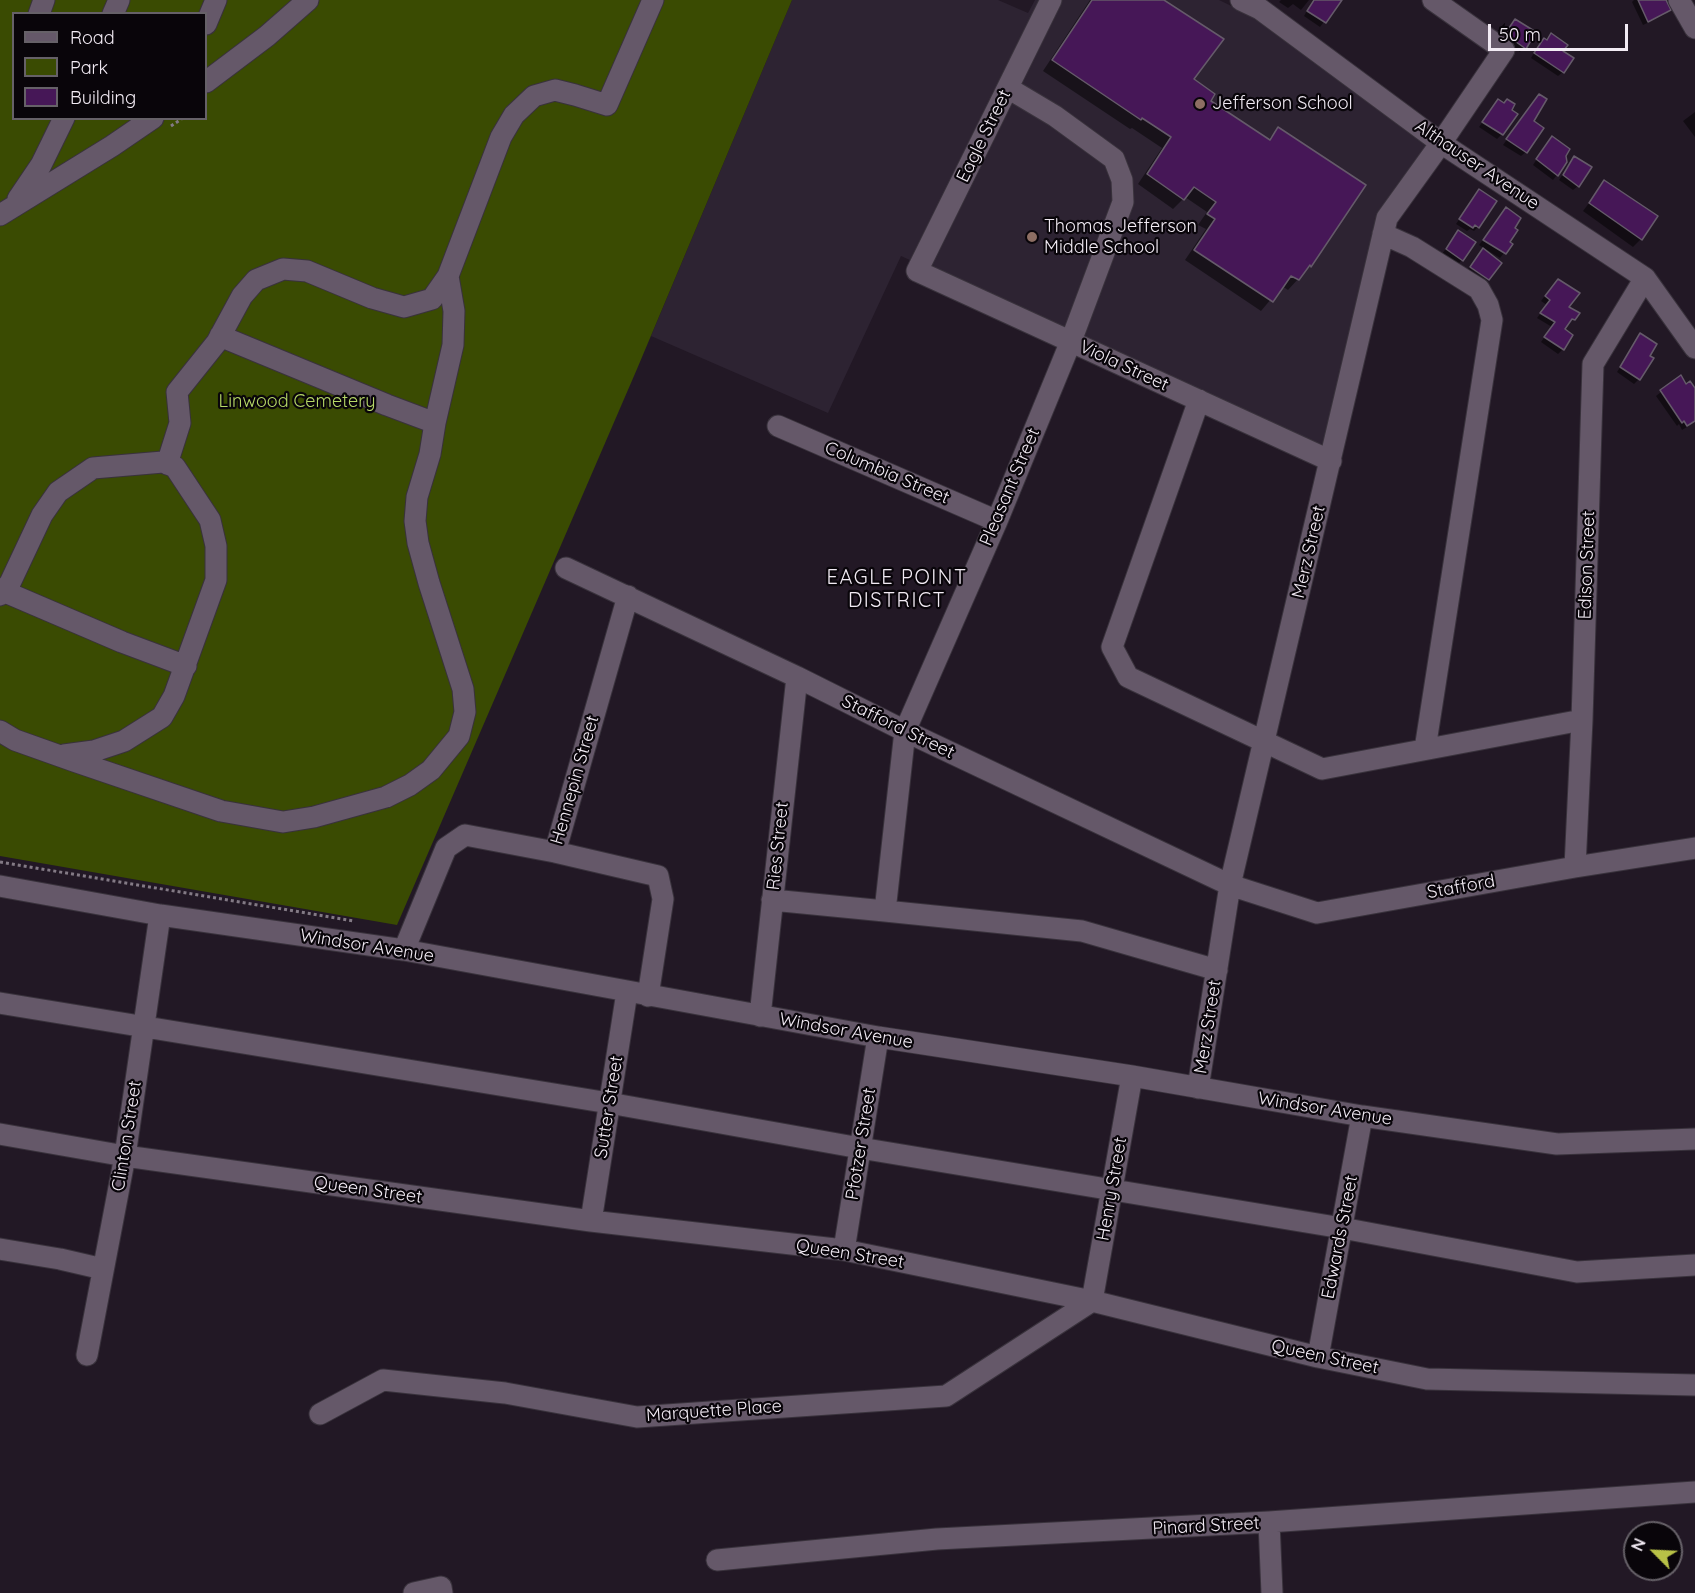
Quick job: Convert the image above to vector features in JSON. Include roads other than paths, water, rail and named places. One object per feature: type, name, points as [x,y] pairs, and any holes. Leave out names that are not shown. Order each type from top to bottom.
[{"type":"street","points":[[207,22],[216,0]]},
{"type":"street","points":[[207,81],[267,36],[308,0]]},
{"type":"street","points":[[168,464],[180,423],[177,392],[220,336],[242,296],[256,280],[283,269],[308,271],[372,298],[404,307],[432,299],[448,276],[501,137],[514,115],[534,96],[555,90],[607,105],[653,0]]},
{"type":"street","name":"Eagle Street","points":[[917,272],[1051,0]]},
{"type":"street","name":"Althauser Avenue","points":[[1241,0],[1260,9],[1442,143],[1645,278],[1695,348]]},
{"type":"street","name":"Merz Street","points":[[1198,1088],[1230,885],[1387,218],[1442,143],[1504,50],[1433,0]]},
{"type":"street","points":[[1679,0],[1695,28]]},
{"type":"street","name":"Pleasant Street","points":[[885,911],[905,731],[997,521],[1071,341],[1123,202],[1122,180],[1113,159],[1055,116],[1008,88]]},
{"type":"street","points":[[7,210],[40,165],[63,120]]},
{"type":"street","points":[[7,210],[150,120]]},
{"type":"street","points":[[1383,234],[1412,247],[1479,289],[1488,305],[1492,320],[1425,749]]},
{"type":"street","name":"Viola Street","points":[[917,272],[1331,461]]},
{"type":"street","points":[[0,731],[15,740],[221,811],[283,822],[314,817],[386,797],[410,785],[431,770],[459,736],[465,712],[462,689],[429,583],[418,543],[415,521],[417,497],[430,454],[453,345],[454,311],[448,276]]},
{"type":"street","name":"Edison Street","points":[[1575,867],[1593,364],[1645,278]]},
{"type":"street","points":[[220,336],[435,423]]},
{"type":"street","points":[[1199,400],[1112,647],[1128,676],[1322,769],[1582,720]]},
{"type":"street","name":"Columbia Street","points":[[778,426],[997,521]]},
{"type":"street","points":[[57,755],[94,751],[124,741],[162,717],[174,696],[186,666],[216,580],[216,546],[210,520],[175,467],[163,462],[93,468],[58,492],[42,515],[10,583],[1,593],[186,666]]},
{"type":"street","name":"Stafford Street","points":[[566,568],[1230,885]]},
{"type":"street","name":"Hennepin Street","points":[[404,950],[446,848],[465,835],[555,852],[628,596]]},
{"type":"street","name":"Ries Street","points":[[760,1016],[797,677]]},
{"type":"street","name":"Stafford","points":[[1230,885],[1317,913],[1695,848]]},
{"type":"street","name":"Sutter Street","points":[[555,852],[658,876],[663,899],[609,1103],[591,1221]]},
{"type":"street","name":"Windsor Avenue","points":[[0,886],[160,915],[404,950],[878,1037],[1132,1076],[1362,1116],[1557,1144],[1695,1139]]},
{"type":"street","points":[[772,900],[1082,931],[1216,970]]},
{"type":"street","name":"Clinton Street","points":[[87,1355],[125,1156],[160,915]]},
{"type":"street","points":[[0,1004],[609,1103],[860,1148],[1341,1228],[1577,1272],[1695,1265]]},
{"type":"street","name":"Pfotzer Street","points":[[844,1250],[878,1037]]},
{"type":"street","name":"Henry Street","points":[[1092,1301],[1132,1076]]},
{"type":"street","name":"Edwards Street","points":[[1318,1357],[1362,1116]]},
{"type":"street","name":"Queen Street","points":[[0,1134],[125,1156],[591,1221],[844,1250],[1092,1301],[1318,1357],[1427,1379],[1695,1385]]},
{"type":"street","points":[[0,1250],[60,1259],[103,1269]]},
{"type":"street","name":"Marquette Place","points":[[320,1414],[383,1380],[505,1393],[637,1417],[946,1396],[1092,1301]]},
{"type":"street","name":"Pinard Street","points":[[717,1560],[937,1539],[1269,1522],[1695,1492]]},
{"type":"street","points":[[1269,1522],[1272,1593]]},
{"type":"street","points":[[414,1593],[442,1590]]},
{"type":"place","name":"Jefferson School","points":[[1200,104]]},
{"type":"place","name":"Thomas Jefferson Middle School","points":[[1032,237]]},
{"type":"district","name":"EAGLE POINT DISTRICT","points":[[897,590]]},
{"type":"park label","name":"Linwood Cemetery","points":[[297,402]]}]
